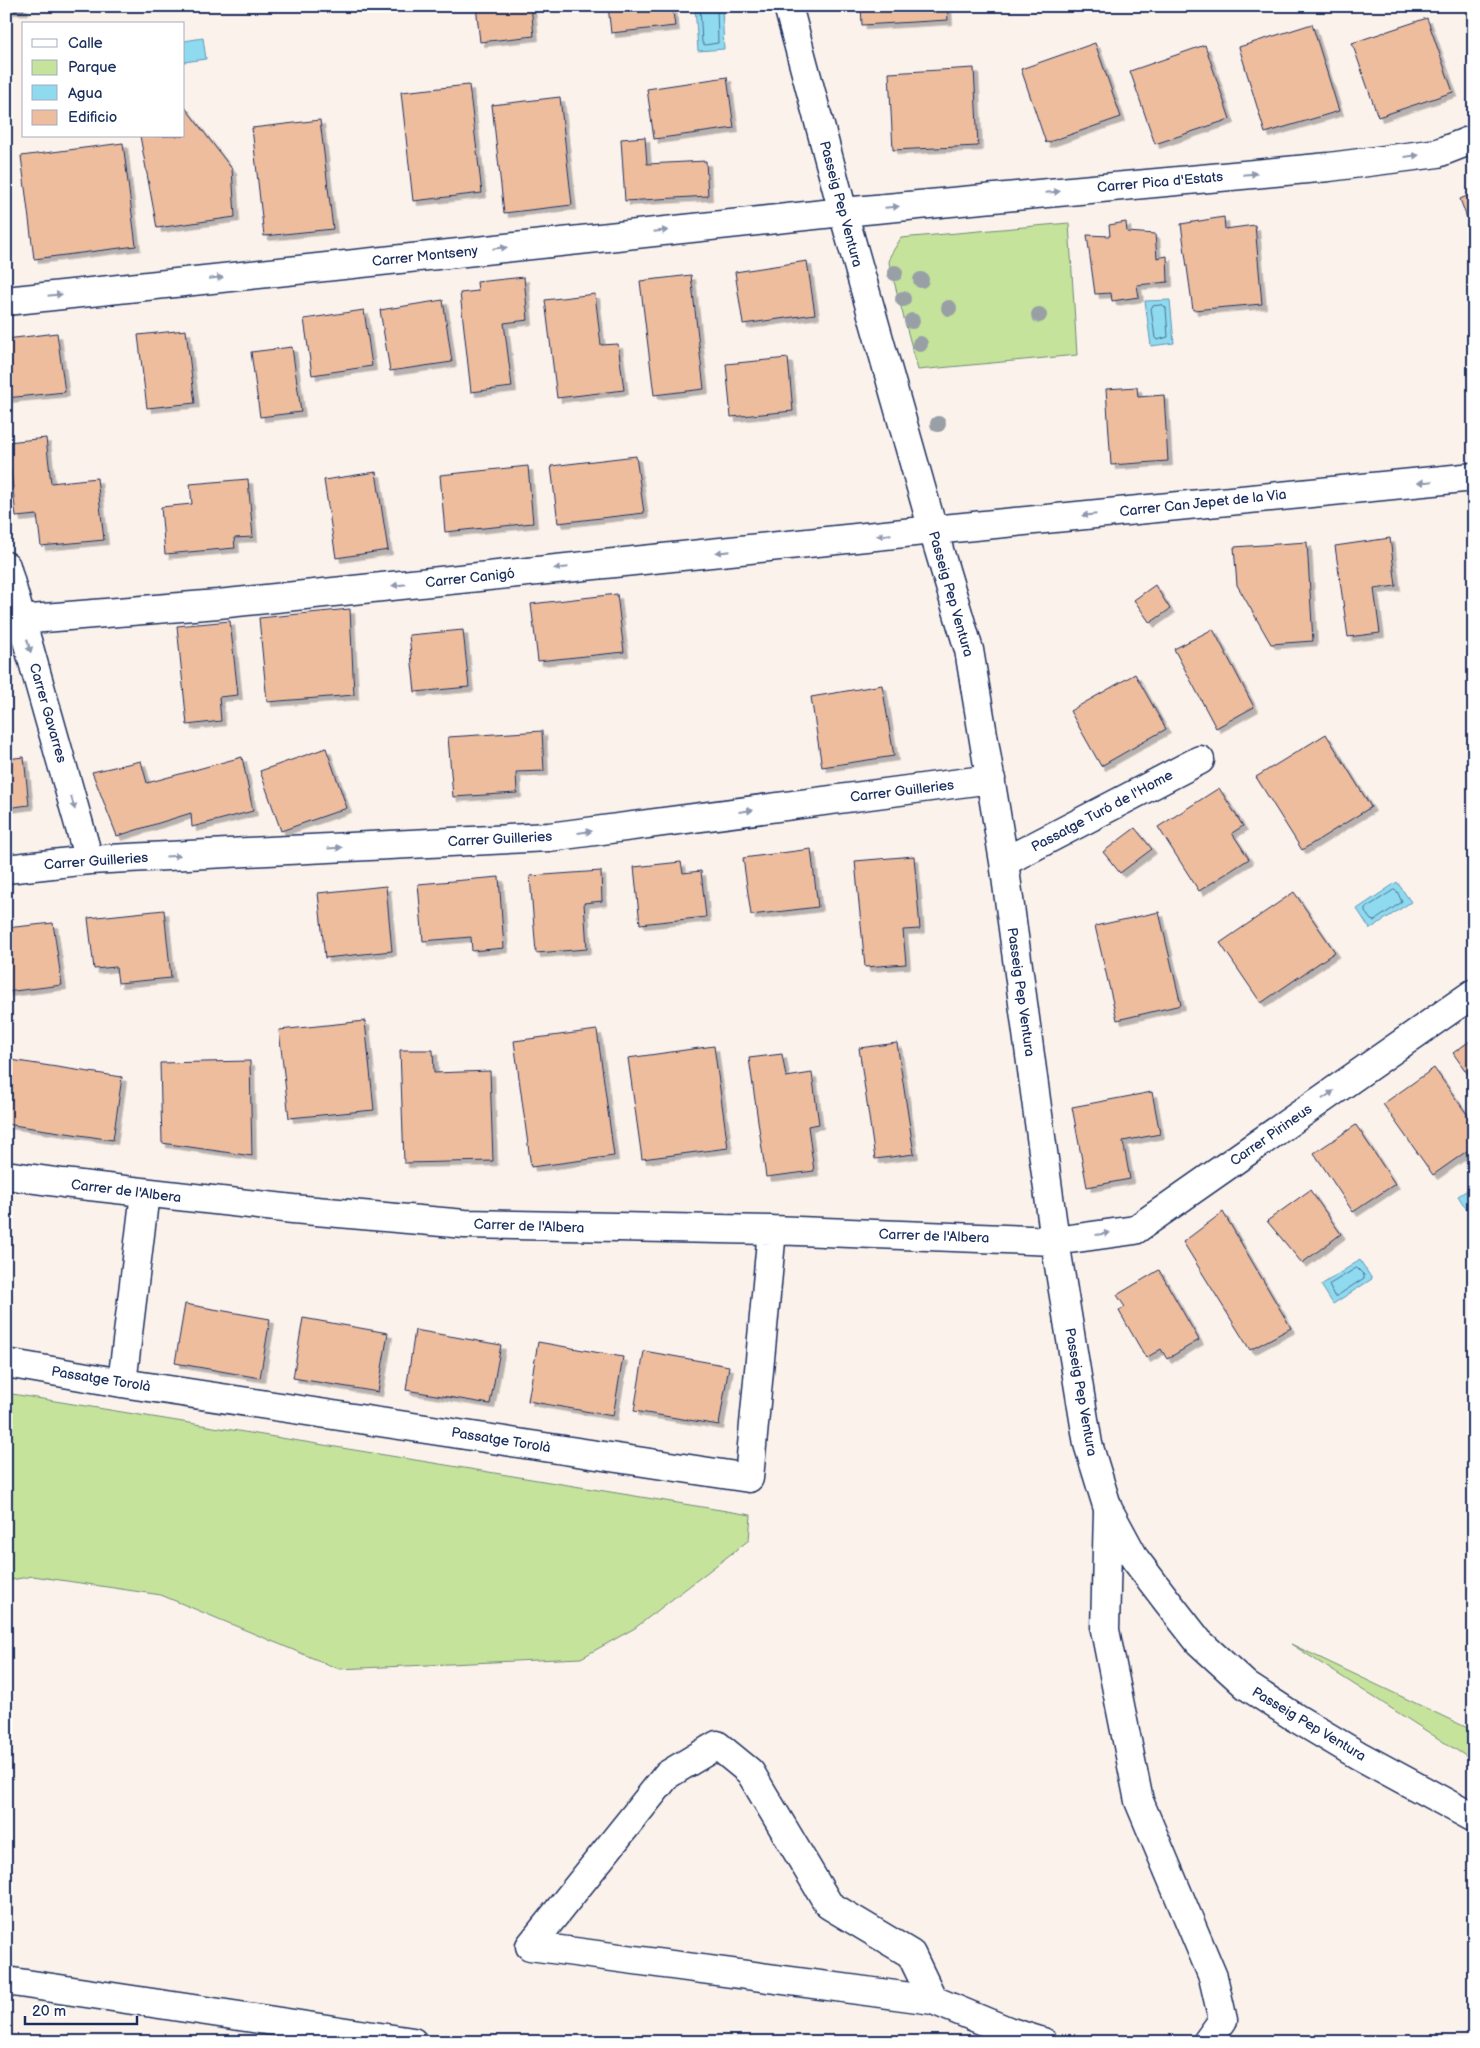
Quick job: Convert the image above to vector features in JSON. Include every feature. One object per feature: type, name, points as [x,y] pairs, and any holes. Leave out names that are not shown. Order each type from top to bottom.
[{"type":"main road","name":"Passeig Pep Ventura","points":[[788,6],[843,212],[969,650],[1004,862],[1055,1241],[1088,1444],[1108,1509],[1135,1559],[1172,1608],[1199,1642],[1247,1686],[1342,1746],[1474,1818]]},
{"type":"main road","name":"Carrer Pica d'Estats","points":[[843,212],[1329,167],[1438,153],[1474,139]]},
{"type":"main road","name":"Carrer Montseny","points":[[6,301],[843,212]]},
{"type":"main road","name":"Carrer Can Jepet de la Via","points":[[933,530],[1474,477]]},
{"type":"main road","name":"Carrer Canigó","points":[[14,620],[218,604],[933,530]]},
{"type":"main road","name":"Carrer Gavarres","points":[[6,566],[14,620],[89,860]]},
{"type":"main road","name":"Passatge Turó de l'Home","points":[[1004,862],[1200,760]]},
{"type":"main road","name":"Carrer Guilleries","points":[[6,869],[89,860],[549,837],[991,779]]},
{"type":"main road","name":"Carrer Pirineus","points":[[1055,1241],[1135,1230],[1474,993]]},
{"type":"main road","name":"Carrer de l'Albera","points":[[6,1175],[145,1193],[293,1209],[465,1224],[772,1230],[1055,1241]]},
{"type":"main road","points":[[122,1383],[145,1193]]},
{"type":"main road","name":"Passatge Torolà","points":[[6,1364],[750,1478],[772,1230]]},
{"type":"main road","points":[[1108,1509],[1105,1630],[1138,1801],[1212,1977],[1223,2020],[1207,2042]]},
{"type":"main road","points":[[933,2000],[911,1954],[829,1905],[750,1772],[717,1745],[667,1775],[530,1946],[933,2000],[1008,2031],[1043,2042]]},
{"type":"main road","points":[[6,1981],[413,2042]]},
{"type":"green space","points":[[1069,223],[1077,355],[918,370],[889,263],[890,256],[901,238]]},
{"type":"green space","points":[[6,1393],[751,1515],[749,1540],[635,1628],[581,1658],[339,1669],[161,1595],[33,1576],[6,1581]]},
{"type":"green space","points":[[1291,1644],[1474,1731],[1474,1761],[1453,1748]]},
{"type":"water","points":[[695,6],[722,6],[724,49],[698,51]]},
{"type":"water","points":[[203,38],[206,59],[185,62],[185,41]]},
{"type":"water","points":[[1170,300],[1174,343],[1151,346],[1145,301]]},
{"type":"water","points":[[1397,882],[1411,902],[1370,929],[1357,909]]},
{"type":"water","points":[[1474,1186],[1474,1212],[1470,1215],[1458,1196]]},
{"type":"water","points":[[1360,1260],[1372,1279],[1333,1304],[1321,1285]]},
{"type":"building","points":[[6,6],[23,6],[24,10],[6,10]]},
{"type":"building","points":[[476,6],[531,6],[534,36],[480,42]]},
{"type":"building","points":[[608,6],[672,6],[675,26],[611,33]]},
{"type":"building","points":[[861,6],[947,6],[948,20],[862,25]]},
{"type":"building","points":[[1427,18],[1453,92],[1378,117],[1352,43]]},
{"type":"building","points":[[1312,24],[1339,111],[1265,133],[1239,47]]},
{"type":"building","points":[[1095,43],[1121,117],[1046,143],[1021,69]]},
{"type":"building","points":[[1205,45],[1230,119],[1155,144],[1130,71]]},
{"type":"building","points":[[974,68],[978,146],[893,150],[889,73]]},
{"type":"building","points":[[727,77],[734,128],[654,139],[647,89]]},
{"type":"building","points":[[469,85],[482,193],[413,201],[401,92]]},
{"type":"building","points":[[560,97],[572,205],[504,213],[492,105]]},
{"type":"building","points":[[185,107],[232,169],[235,217],[157,228],[140,138],[185,138]]},
{"type":"building","points":[[320,120],[333,229],[264,236],[252,128]]},
{"type":"building","points":[[645,137],[647,164],[706,161],[708,196],[625,201],[621,139]]},
{"type":"building","points":[[123,143],[136,246],[34,259],[21,156]]},
{"type":"building","points":[[1474,193],[1474,237],[1460,199]]},
{"type":"building","points":[[1224,217],[1225,229],[1255,225],[1262,304],[1193,310],[1181,224]]},
{"type":"building","points":[[1126,222],[1127,232],[1155,234],[1157,258],[1167,256],[1168,282],[1137,285],[1139,297],[1112,301],[1111,293],[1095,294],[1087,235],[1110,236],[1109,225]]},
{"type":"building","points":[[807,261],[815,314],[743,324],[735,272]]},
{"type":"building","points":[[691,275],[704,389],[654,395],[640,281]]},
{"type":"building","points":[[524,277],[528,320],[504,323],[512,387],[471,392],[460,293],[478,291],[477,282]]},
{"type":"building","points":[[595,294],[601,345],[618,344],[624,390],[557,398],[545,300]]},
{"type":"building","points":[[443,300],[452,362],[390,371],[380,310]]},
{"type":"building","points":[[364,310],[372,366],[312,375],[304,319]]},
{"type":"building","points":[[186,330],[195,403],[147,408],[138,335]]},
{"type":"building","points":[[57,333],[65,392],[6,398],[6,339]]},
{"type":"building","points":[[292,347],[301,412],[260,417],[251,352]]},
{"type":"building","points":[[788,358],[793,411],[731,417],[726,364]]},
{"type":"building","points":[[1137,387],[1138,397],[1164,395],[1168,461],[1111,465],[1106,389]]},
{"type":"building","points":[[46,438],[51,483],[97,478],[104,540],[41,546],[37,515],[16,517],[8,442]]},
{"type":"building","points":[[636,456],[644,513],[558,523],[551,466]]},
{"type":"building","points":[[528,466],[533,523],[445,532],[440,475]]},
{"type":"building","points":[[376,472],[388,550],[336,558],[324,480]]},
{"type":"building","points":[[248,479],[253,537],[234,538],[235,548],[165,554],[161,507],[192,504],[190,484]]},
{"type":"building","points":[[1390,538],[1396,586],[1374,589],[1380,633],[1348,637],[1335,546]]},
{"type":"building","points":[[1307,542],[1313,641],[1271,644],[1237,585],[1234,547]]},
{"type":"building","points":[[1155,585],[1170,609],[1150,623],[1134,600]]},
{"type":"building","points":[[617,594],[624,652],[538,661],[531,604]]},
{"type":"building","points":[[350,609],[354,695],[267,702],[259,618]]},
{"type":"building","points":[[230,621],[238,695],[219,697],[221,721],[187,725],[177,626]]},
{"type":"building","points":[[1213,629],[1254,707],[1216,728],[1174,649]]},
{"type":"building","points":[[463,630],[469,687],[415,692],[409,635]]},
{"type":"building","points":[[1135,674],[1166,729],[1101,766],[1070,711]]},
{"type":"building","points":[[882,685],[894,756],[822,767],[811,697]]},
{"type":"building","points":[[542,731],[544,771],[516,772],[517,793],[453,797],[448,737]]},
{"type":"building","points":[[1326,734],[1371,807],[1302,850],[1256,777]]},
{"type":"building","points":[[326,748],[347,808],[281,831],[260,771]]},
{"type":"building","points":[[24,757],[29,805],[6,808],[6,759]]},
{"type":"building","points":[[242,757],[253,811],[192,827],[191,813],[117,836],[92,772],[141,761],[147,783]]},
{"type":"building","points":[[1219,788],[1243,826],[1232,833],[1249,859],[1199,891],[1158,827]]},
{"type":"building","points":[[1135,828],[1152,849],[1120,873],[1103,852]]},
{"type":"building","points":[[811,849],[818,907],[751,915],[743,858]]},
{"type":"building","points":[[914,856],[920,929],[903,930],[906,964],[865,967],[855,861]]},
{"type":"building","points":[[681,862],[683,873],[701,871],[706,917],[640,924],[634,867]]},
{"type":"building","points":[[601,871],[602,901],[584,903],[587,949],[536,953],[530,876]]},
{"type":"building","points":[[499,877],[504,948],[472,951],[471,937],[423,941],[418,884]]},
{"type":"building","points":[[386,886],[392,951],[325,958],[318,893]]},
{"type":"building","points":[[1294,892],[1335,952],[1261,1003],[1220,943]]},
{"type":"building","points":[[164,910],[171,978],[118,983],[116,967],[94,969],[88,918]]},
{"type":"building","points":[[1159,912],[1181,1005],[1117,1020],[1095,926]]},
{"type":"building","points":[[53,923],[62,985],[6,992],[6,928]]},
{"type":"building","points":[[365,1021],[374,1110],[289,1118],[279,1030]]},
{"type":"building","points":[[597,1030],[614,1156],[531,1167],[514,1041]]},
{"type":"building","points":[[1474,1038],[1474,1083],[1453,1053]]},
{"type":"building","points":[[897,1043],[914,1154],[875,1159],[859,1048]]},
{"type":"building","points":[[714,1046],[728,1148],[642,1159],[628,1058]]},
{"type":"building","points":[[400,1050],[433,1050],[434,1073],[490,1071],[493,1161],[404,1163]]},
{"type":"building","points":[[782,1054],[786,1077],[812,1073],[819,1124],[808,1126],[814,1171],[766,1177],[749,1058]]},
{"type":"building","points":[[11,1060],[122,1077],[113,1140],[6,1124],[6,1089]]},
{"type":"building","points":[[250,1061],[252,1156],[162,1143],[160,1063]]},
{"type":"building","points":[[1434,1068],[1474,1124],[1474,1146],[1433,1175],[1383,1104]]},
{"type":"building","points":[[1152,1092],[1160,1134],[1123,1141],[1130,1179],[1087,1187],[1072,1107]]},
{"type":"building","points":[[1356,1125],[1395,1184],[1353,1212],[1314,1153]]},
{"type":"building","points":[[1310,1190],[1341,1234],[1302,1263],[1267,1221]]},
{"type":"building","points":[[1223,1212],[1291,1328],[1250,1350],[1183,1242]]},
{"type":"building","points":[[1159,1270],[1199,1340],[1167,1359],[1161,1349],[1146,1358],[1119,1311],[1125,1307],[1117,1295]]},
{"type":"building","points":[[185,1304],[270,1319],[260,1378],[175,1363]]},
{"type":"building","points":[[303,1318],[388,1333],[378,1392],[293,1378]]},
{"type":"building","points":[[415,1330],[501,1345],[490,1404],[406,1390]]},
{"type":"building","points":[[538,1342],[623,1357],[613,1416],[528,1401]]},
{"type":"building","points":[[644,1351],[729,1366],[719,1425],[634,1411]]}]
